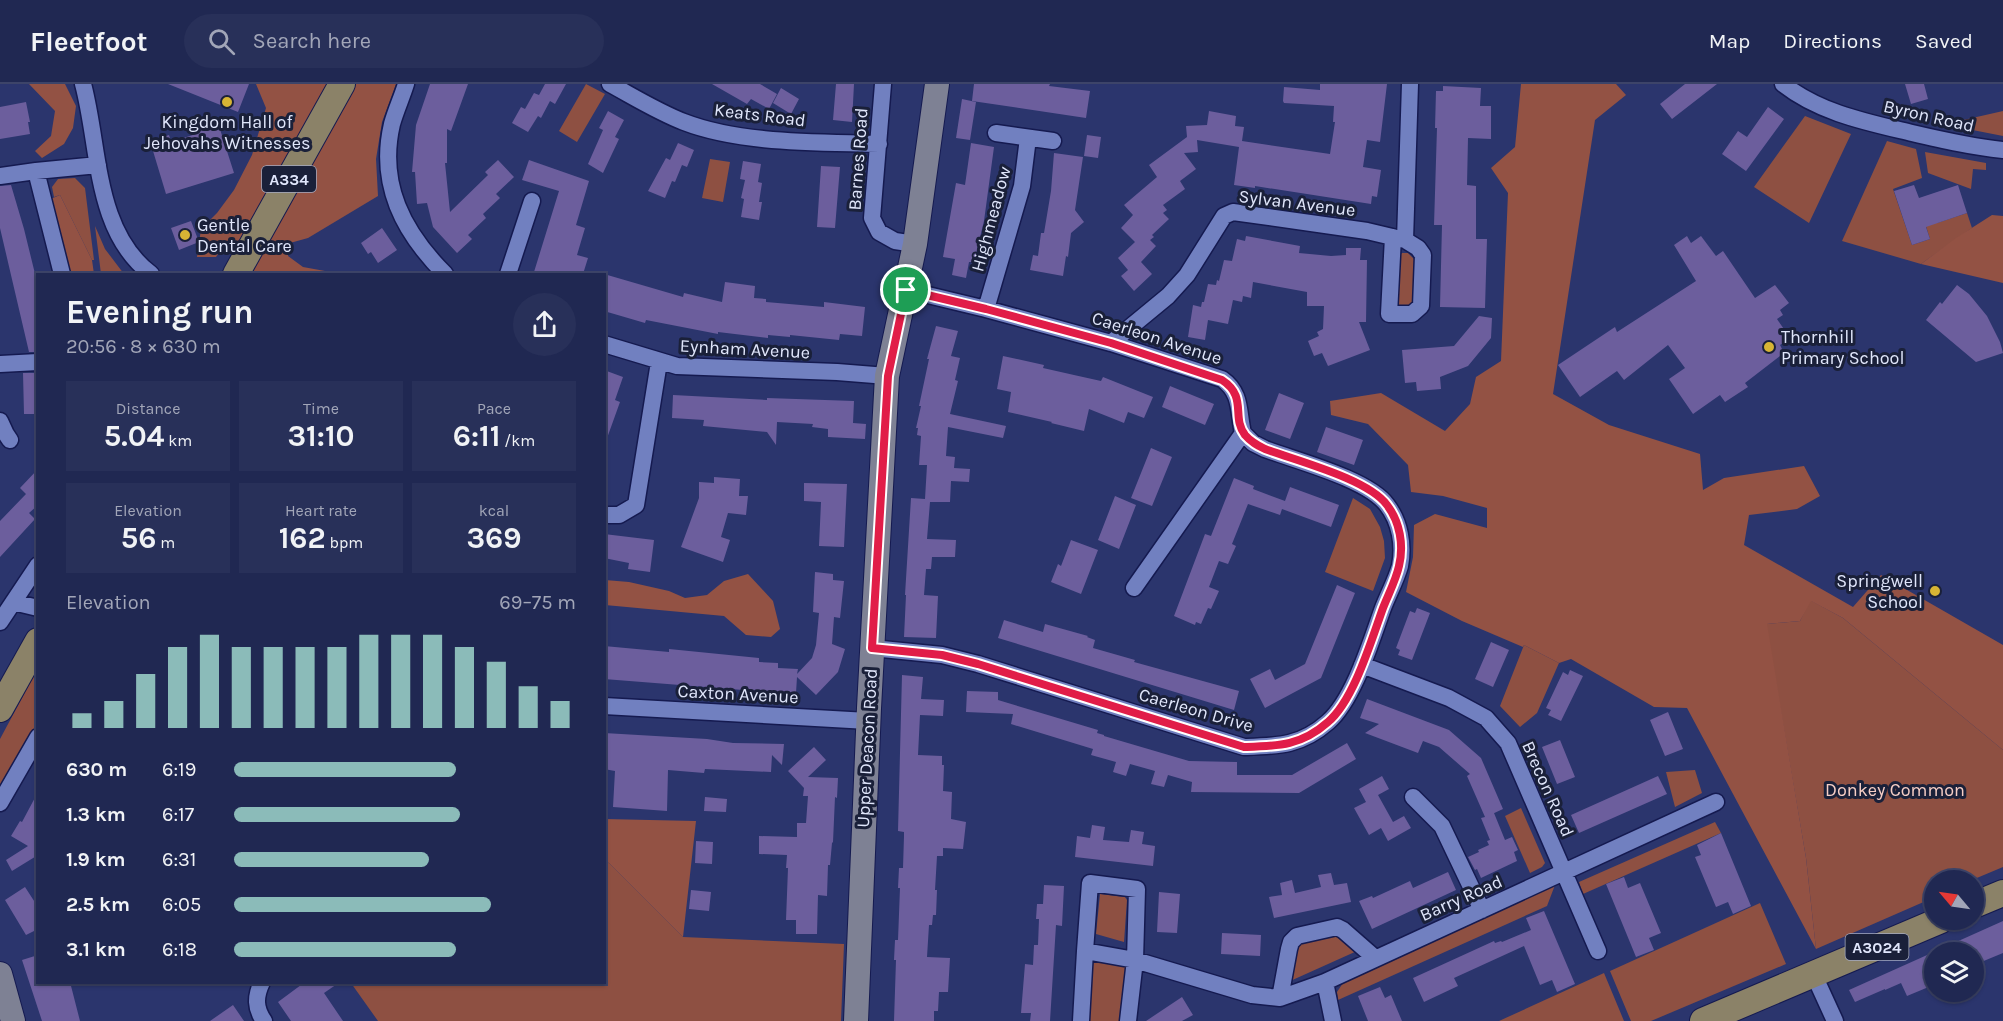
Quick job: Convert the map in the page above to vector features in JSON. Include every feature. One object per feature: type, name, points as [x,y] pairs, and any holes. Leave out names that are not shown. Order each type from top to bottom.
[{"type":"main road","name":"A334","points":[[237,273],[342,84]]},
{"type":"main road","points":[[0,709],[36,645]]},
{"type":"main road","points":[[1984,901],[2003,893]]},
{"type":"main road","name":"A3024","points":[[1703,1021],[1924,927]]},
{"type":"street","points":[[83,84],[98,165],[115,228],[128,251],[150,273]]},
{"type":"street","points":[[406,84],[391,135],[390,181],[398,210],[412,236],[444,273]]},
{"type":"street","name":"Keats Road","points":[[610,84],[684,122],[717,131],[769,138],[879,144]]},
{"type":"street","name":"Barnes Road","points":[[883,84],[872,218],[879,232],[895,241],[915,244]]},
{"type":"street","name":"Upper Deacon Road","points":[[856,1021],[868,721],[888,376],[915,244],[937,84]]},
{"type":"street","name":"Sylvan Avenue","points":[[1111,343],[1168,296],[1187,275],[1224,216],[1233,212],[1366,231],[1399,238],[1410,84]]},
{"type":"street","name":"Byron Road","points":[[1783,84],[1811,103],[1845,116],[1956,143],[2003,150]]},
{"type":"street","points":[[996,133],[1053,141]]},
{"type":"street","name":"Highmeadow","points":[[986,309],[1022,186],[1028,138]]},
{"type":"street","points":[[0,176],[98,165]]},
{"type":"street","points":[[36,171],[62,273]]},
{"type":"street","points":[[508,273],[532,201]]},
{"type":"street","name":"Caerleon Avenue","points":[[906,290],[1111,343],[1222,380],[1232,386],[1237,396],[1243,433]]},
{"type":"street","name":"Eynham Avenue","points":[[606,345],[677,366],[888,376]]},
{"type":"street","points":[[0,364],[36,362]]},
{"type":"street","points":[[606,515],[619,515],[636,505],[659,362]]},
{"type":"street","points":[[0,421],[10,440]]},
{"type":"street","points":[[1134,588],[1243,433]]},
{"type":"street","name":"Caerleon Drive","points":[[872,648],[942,655],[978,664],[1244,747],[1282,746],[1308,737],[1329,721],[1342,706],[1362,664],[1400,566],[1401,540],[1396,520],[1379,496],[1364,486],[1265,449],[1253,443],[1243,433]]},
{"type":"street","points":[[0,622],[36,569]]},
{"type":"street","points":[[13,602],[36,608]]},
{"type":"street","name":"Brecon Road","points":[[1362,664],[1449,698],[1486,718],[1508,743],[1564,872]]},
{"type":"street","name":"Caxton Avenue","points":[[606,706],[868,721]]},
{"type":"street","points":[[0,803],[36,740]]},
{"type":"street","points":[[1413,797],[1442,826],[1482,910]]},
{"type":"street","name":"Barry Road","points":[[1085,951],[1136,960],[1252,995],[1280,998],[1325,982],[1716,802]]},
{"type":"street","points":[[1564,872],[1598,951]]},
{"type":"street","points":[[1081,1021],[1090,884],[1137,889],[1136,960],[1128,1021]]},
{"type":"street","points":[[1280,998],[1289,949],[1291,942],[1297,936],[1337,927],[1375,958]]},
{"type":"street","points":[[0,974],[13,1021]]},
{"type":"street","points":[[1814,975],[1835,1021]]},
{"type":"street","points":[[1325,982],[1333,1021]]},
{"type":"street","points":[[261,984],[256,999],[257,1011],[264,1021]]},
{"type":"green space","points":[[586,84],[605,94],[577,142],[559,131]]},
{"type":"green space","points":[[2003,111],[2003,136],[1937,123],[1959,121]]},
{"type":"green space","points":[[1805,116],[1851,134],[1809,223],[1754,187]]},
{"type":"green space","points":[[1887,141],[1916,149],[1922,178],[1893,189],[1912,245],[1930,239],[1923,217],[1937,223],[1967,213],[1972,228],[1921,264],[1842,241]]},
{"type":"green space","points":[[1925,152],[1986,163],[1986,170],[1973,169],[1971,189],[1928,173]]},
{"type":"green space","points":[[710,159],[730,162],[723,202],[702,198]]},
{"type":"green space","points":[[75,178],[85,188],[94,260],[60,195],[54,197],[52,187],[58,179]]},
{"type":"green space","points":[[95,226],[105,249],[123,273],[101,273]]},
{"type":"green space","points":[[1402,253],[1408,253],[1414,259],[1413,301],[1406,307],[1399,306],[1397,302],[1398,257]]},
{"type":"green space","points":[[1353,498],[1370,509],[1380,527],[1384,541],[1385,558],[1373,591],[1325,572]]},
{"type":"green space","name":"Donkey Common","points":[[1810,600],[1843,618],[2003,750],[2003,867],[1984,875],[1984,870],[1924,870],[1924,902],[1816,949],[1806,858],[1766,624],[1800,621]]},
{"type":"green space","points":[[1524,645],[1559,663],[1537,713],[1520,727],[1500,706]]},
{"type":"green space","points":[[36,672],[36,725],[0,791],[0,739]]},
{"type":"green space","points":[[1695,770],[1702,793],[1675,807],[1666,772]]},
{"type":"green space","points":[[1521,808],[1545,863],[1530,873],[1505,816]]},
{"type":"green space","points":[[1715,822],[1721,833],[1583,894],[1579,882]]},
{"type":"green space","points":[[606,861],[683,937],[844,944],[841,1021],[378,1021],[352,984],[606,984]]},
{"type":"green space","points":[[1555,885],[1547,906],[1338,1000],[1337,992],[1345,980]]},
{"type":"green space","points":[[1100,894],[1125,897],[1127,900],[1124,942],[1096,934]]},
{"type":"green space","points":[[1760,903],[1786,964],[1651,1021],[1631,1021],[1610,971]]},
{"type":"green space","points":[[1337,933],[1357,951],[1288,982],[1295,945]]},
{"type":"green space","points":[[1091,959],[1129,967],[1122,1021],[1087,1021]]},
{"type":"green space","points":[[1604,973],[1624,1021],[1499,1021]]},
{"type":"shaded area","points":[[29,84],[65,84],[76,106],[73,128],[64,144],[42,158],[35,151],[51,136],[55,111]]},
{"type":"shaded area","points":[[256,84],[396,84],[382,122],[376,159],[378,196],[308,238],[290,243],[288,256],[303,267],[328,273],[243,273],[250,258],[229,239],[216,257],[197,257],[201,229],[217,213],[234,190],[252,155],[266,108]]},
{"type":"shaded area","points":[[1521,84],[1616,84],[1626,95],[1595,120],[1553,394],[1609,425],[1700,454],[1703,490],[1724,478],[1804,466],[1820,496],[1797,509],[1749,515],[1744,545],[1853,607],[1881,575],[2003,645],[2003,750],[1843,618],[1811,601],[1800,621],[1767,624],[1806,858],[1816,949],[1687,708],[1654,707],[1571,659],[1559,663],[1524,645],[1523,647],[1462,621],[1406,592],[1413,557],[1414,525],[1435,514],[1487,528],[1487,508],[1443,496],[1411,492],[1408,465],[1368,424],[1331,415],[1330,401],[1381,393],[1445,431],[1470,404],[1476,377],[1501,361],[1508,193],[1491,168],[1515,147]]},
{"type":"shaded area","points":[[60,195],[92,260],[94,273],[66,273],[48,200]]},
{"type":"shaded area","points":[[1992,215],[2003,216],[2003,283],[1921,264],[1956,238]]},
{"type":"shaded area","points":[[748,574],[773,601],[780,629],[771,637],[746,635],[724,616],[606,605],[606,580],[629,582],[669,591],[685,598],[707,595],[724,581]]},
{"type":"shaded area","points":[[606,819],[696,821],[683,937],[606,861]]},
{"type":"building","name":"Kingdom Hall of Jehovahs Witnesses","points":[[168,84],[249,84],[238,112]]},
{"type":"building","points":[[430,84],[468,84],[451,131],[447,129],[447,163],[445,163],[450,212],[488,175],[485,172],[498,160],[514,177],[496,194],[500,198],[483,214],[486,218],[468,235],[472,239],[457,253],[433,227],[427,203],[417,204],[415,172],[412,172],[416,125]]},
{"type":"building","points":[[545,84],[566,84],[555,104],[550,101],[541,118],[538,116],[528,132],[512,123],[521,107],[525,109],[534,93],[539,95]]},
{"type":"building","points":[[712,84],[760,84],[777,94],[769,109],[751,99],[747,104]]},
{"type":"building","points":[[836,84],[854,84],[852,122],[833,120]]},
{"type":"building","points":[[974,84],[1050,84],[1049,86],[1090,91],[1086,118],[972,101]]},
{"type":"building","points":[[1320,84],[1387,84],[1380,142],[1367,140],[1363,167],[1381,170],[1377,197],[1372,196],[1371,204],[1255,186],[1255,188],[1234,185],[1239,147],[1197,140],[1198,152],[1184,153],[1196,169],[1180,181],[1185,189],[1163,205],[1167,210],[1163,213],[1169,219],[1152,235],[1154,237],[1150,240],[1156,246],[1141,262],[1152,274],[1134,291],[1121,276],[1128,270],[1118,258],[1135,242],[1121,228],[1133,215],[1124,205],[1157,177],[1149,165],[1187,137],[1186,126],[1207,125],[1209,111],[1236,116],[1235,126],[1244,127],[1242,141],[1330,154],[1335,122],[1333,122],[1334,106],[1284,103],[1283,101],[1284,87],[1320,90]]},
{"type":"building","points":[[1685,84],[1717,84],[1672,119],[1660,104]]},
{"type":"building","points":[[1905,84],[1924,84],[1928,99],[1911,104]]},
{"type":"building","points":[[1443,86],[1481,88],[1480,106],[1491,106],[1491,139],[1468,138],[1467,185],[1476,186],[1476,239],[1487,239],[1485,308],[1440,307],[1442,225],[1434,225],[1437,128],[1435,128],[1436,91],[1443,91]]},
{"type":"building","points":[[781,88],[799,99],[791,114],[773,103]]},
{"type":"building","points":[[962,99],[976,102],[970,140],[956,138]]},
{"type":"building","points":[[26,102],[30,134],[0,139],[0,107]]},
{"type":"building","points":[[1768,107],[1784,119],[1746,171],[1722,154],[1738,131],[1747,137]]},
{"type":"building","points":[[608,111],[624,120],[615,137],[619,139],[603,173],[588,164],[603,130],[599,128]]},
{"type":"building","points":[[218,123],[234,173],[166,194],[150,141],[169,135],[171,142],[199,133],[198,129]]},
{"type":"building","points":[[1087,135],[1101,137],[1098,158],[1084,156]]},
{"type":"building","points":[[678,143],[694,150],[687,167],[682,165],[665,198],[648,191],[666,158],[670,160]]},
{"type":"building","points":[[971,143],[994,147],[984,221],[974,262],[969,262],[966,278],[952,275],[955,259],[943,257],[956,183],[965,185]]},
{"type":"building","points":[[1054,153],[1083,157],[1075,210],[1084,222],[1071,233],[1063,276],[1030,270],[1033,255],[1038,256],[1041,233],[1044,233]]},
{"type":"building","points":[[529,160],[589,181],[576,225],[585,228],[577,255],[588,258],[583,273],[534,272],[559,191],[522,180]]},
{"type":"building","points":[[743,161],[761,164],[758,182],[762,183],[759,202],[762,202],[759,220],[741,217],[744,199],[741,198],[745,180],[740,179]]},
{"type":"building","points":[[821,166],[840,167],[835,228],[817,227]]},
{"type":"building","points":[[11,185],[36,278],[36,352],[29,352],[0,228],[0,186]]},
{"type":"building","points":[[1914,185],[1919,198],[1958,185],[1967,213],[1926,227],[1930,239],[1912,245],[1894,191]]},
{"type":"building","name":"Gentle Dental Care","points":[[191,221],[199,242],[179,250],[171,228]]},
{"type":"building","points":[[382,228],[397,250],[378,263],[361,243]]},
{"type":"building","points":[[1246,236],[1300,246],[1299,253],[1346,255],[1346,248],[1361,248],[1360,260],[1367,260],[1366,322],[1359,322],[1370,350],[1328,366],[1322,353],[1314,356],[1308,341],[1319,336],[1317,332],[1323,329],[1324,306],[1307,306],[1307,292],[1253,282],[1251,298],[1243,296],[1242,302],[1233,300],[1228,324],[1208,320],[1205,340],[1188,337],[1193,305],[1201,307],[1208,284],[1216,285],[1224,260],[1232,261],[1237,239],[1245,241]]},
{"type":"building","name":"Thornhill Primary School","points":[[1687,236],[1691,243],[1701,236],[1716,256],[1723,251],[1755,298],[1775,285],[1789,303],[1780,310],[1783,315],[1777,319],[1790,338],[1780,345],[1784,353],[1745,383],[1748,387],[1725,402],[1720,395],[1693,414],[1669,379],[1685,368],[1668,345],[1624,380],[1617,371],[1580,397],[1558,365],[1615,327],[1617,332],[1696,281],[1674,245]]},
{"type":"building","points":[[606,275],[683,297],[684,293],[722,302],[725,282],[755,286],[754,298],[766,299],[766,302],[824,307],[824,302],[865,307],[862,336],[840,334],[839,340],[790,335],[790,337],[768,335],[768,338],[718,332],[718,334],[646,320],[645,323],[606,312]]},
{"type":"building","points":[[1957,285],[1969,294],[1987,316],[2003,353],[1976,362],[1926,320]]},
{"type":"building","points":[[1479,316],[1492,318],[1491,338],[1468,366],[1440,377],[1441,389],[1417,391],[1416,382],[1405,383],[1402,350],[1454,346]]},
{"type":"building","points":[[936,326],[958,331],[951,356],[960,358],[955,380],[958,381],[950,414],[1006,426],[1003,438],[948,427],[946,456],[955,457],[954,468],[970,469],[969,482],[951,481],[950,502],[930,502],[927,539],[956,540],[955,557],[932,557],[931,569],[926,569],[924,595],[938,596],[936,638],[904,637],[911,498],[925,499],[927,465],[919,465],[921,436],[917,435],[918,428],[916,428],[929,359],[927,359]]},
{"type":"building","points":[[1003,356],[1101,381],[1103,377],[1153,397],[1144,418],[1128,412],[1124,423],[1089,409],[1084,431],[1008,412],[1011,392],[997,389]]},
{"type":"building","points":[[606,371],[623,377],[615,400],[620,402],[606,441]]},
{"type":"building","points":[[23,373],[36,373],[36,414],[24,414]]},
{"type":"building","points":[[1170,386],[1214,404],[1205,425],[1162,407]]},
{"type":"building","points":[[1279,393],[1304,403],[1290,439],[1265,430]]},
{"type":"building","points":[[673,395],[767,400],[767,398],[854,401],[853,423],[866,424],[865,439],[828,437],[828,429],[812,427],[813,424],[777,422],[776,445],[767,432],[703,426],[704,420],[672,418]]},
{"type":"building","points":[[1326,427],[1363,440],[1354,465],[1317,452]]},
{"type":"building","points":[[1151,448],[1172,457],[1152,506],[1131,498]]},
{"type":"building","points":[[36,471],[36,507],[29,513],[35,519],[0,557],[0,521],[26,494],[20,488]]},
{"type":"building","points":[[714,477],[740,479],[739,496],[748,496],[746,515],[728,513],[721,537],[730,540],[723,562],[681,547],[699,498],[699,482],[714,483]]},
{"type":"building","points":[[1234,478],[1254,486],[1253,489],[1285,501],[1290,487],[1339,505],[1331,527],[1282,509],[1280,515],[1248,504],[1232,544],[1236,546],[1228,564],[1219,561],[1209,587],[1219,591],[1201,624],[1196,622],[1195,625],[1174,616],[1205,534],[1211,536]]},
{"type":"building","points":[[804,483],[847,484],[844,547],[819,546],[821,502],[804,501]]},
{"type":"building","points":[[1115,496],[1136,505],[1119,549],[1098,540]]},
{"type":"building","points":[[606,534],[654,540],[650,572],[628,569],[629,563],[606,558]]},
{"type":"building","points":[[1071,540],[1098,550],[1081,594],[1051,582],[1058,564],[1061,566]]},
{"type":"building","points":[[815,572],[833,574],[833,580],[844,581],[840,618],[834,617],[832,644],[845,649],[838,672],[816,695],[797,677],[796,693],[606,679],[606,646],[669,652],[669,649],[759,658],[759,662],[778,663],[778,668],[798,669],[797,674],[812,658],[816,645],[819,613],[813,612]]},
{"type":"building","points":[[1337,585],[1355,593],[1321,678],[1265,708],[1250,679],[1270,669],[1275,680],[1305,664]]},
{"type":"building","points":[[1417,608],[1430,613],[1412,660],[1398,655],[1400,650],[1396,648],[1410,611],[1415,613]]},
{"type":"building","points":[[1004,620],[1043,632],[1045,624],[1088,636],[1095,640],[1093,648],[1135,660],[1134,662],[1239,691],[1234,710],[998,638]]},
{"type":"building","points":[[1491,642],[1509,650],[1493,687],[1475,679]]},
{"type":"building","points":[[1570,670],[1583,676],[1561,721],[1548,715],[1551,710],[1546,708],[1563,672],[1568,675]]},
{"type":"building","points":[[902,675],[923,677],[921,699],[944,700],[943,716],[920,715],[918,755],[942,756],[943,791],[952,792],[951,819],[966,822],[963,849],[943,848],[943,856],[937,856],[936,915],[933,915],[932,925],[929,925],[927,957],[950,958],[948,992],[939,992],[938,1011],[934,1011],[934,1021],[894,1021],[895,940],[898,940],[899,868],[903,868],[904,836],[904,832],[898,831]]},
{"type":"building","points":[[967,691],[998,692],[998,700],[1098,730],[1097,733],[1104,736],[1189,761],[1237,762],[1237,775],[1292,775],[1347,743],[1356,759],[1299,793],[1191,792],[1192,782],[1168,775],[1164,787],[1151,784],[1155,771],[1130,764],[1126,776],[1113,772],[1116,762],[1091,755],[1093,749],[1011,724],[1013,714],[966,712]]},
{"type":"building","points":[[1367,699],[1449,730],[1481,758],[1503,809],[1494,813],[1505,840],[1512,837],[1518,850],[1514,852],[1517,861],[1481,878],[1468,857],[1489,845],[1487,841],[1490,840],[1481,818],[1485,817],[1467,776],[1470,774],[1439,747],[1423,741],[1418,753],[1365,733],[1379,724],[1360,718]]},
{"type":"building","points":[[1668,712],[1683,749],[1665,756],[1650,720]]},
{"type":"building","points":[[606,733],[707,739],[733,743],[784,744],[782,765],[772,755],[771,772],[705,769],[704,773],[668,770],[667,811],[613,807],[615,771],[606,769]]},
{"type":"building","points":[[1560,740],[1575,777],[1557,784],[1542,747]]},
{"type":"building","points":[[814,747],[826,760],[808,777],[838,778],[833,842],[830,865],[828,865],[827,896],[818,895],[817,934],[796,934],[796,920],[786,920],[787,855],[759,854],[759,836],[797,837],[797,823],[806,823],[808,796],[803,796],[804,788],[788,771]]},
{"type":"building","points":[[1382,776],[1389,789],[1378,795],[1393,822],[1404,816],[1411,828],[1388,841],[1381,828],[1369,835],[1354,808],[1366,802],[1359,789]]},
{"type":"building","points":[[1658,776],[1667,794],[1579,833],[1571,815]]},
{"type":"building","points":[[36,796],[36,856],[12,871],[6,860],[28,846],[11,836],[20,821],[22,822]]},
{"type":"building","points":[[705,797],[727,799],[726,812],[704,811]]},
{"type":"building","points":[[1092,825],[1105,827],[1103,840],[1129,842],[1131,830],[1144,832],[1142,844],[1155,846],[1153,866],[1075,857],[1077,836],[1090,838]]},
{"type":"building","points":[[1721,833],[1751,906],[1733,914],[1728,902],[1716,907],[1695,857],[1701,855],[1697,845]]},
{"type":"building","points":[[696,841],[713,842],[712,864],[695,863]]},
{"type":"building","points":[[1448,872],[1456,890],[1372,929],[1359,901],[1372,896],[1373,898],[1410,881],[1413,888]]},
{"type":"building","points":[[1331,873],[1334,885],[1347,883],[1351,902],[1274,918],[1269,897],[1282,895],[1280,883],[1292,880],[1295,893],[1321,887],[1318,875]]},
{"type":"building","points":[[1624,877],[1628,888],[1640,883],[1661,933],[1649,938],[1654,950],[1636,957],[1606,884]]},
{"type":"building","points":[[1044,885],[1064,886],[1062,926],[1056,925],[1050,1021],[1030,1021],[1031,1013],[1021,1013],[1025,964],[1033,965],[1034,945],[1038,945],[1037,904],[1043,904]]},
{"type":"building","points":[[25,887],[36,904],[36,930],[26,935],[5,900]]},
{"type":"building","points":[[691,890],[711,892],[709,911],[689,909]]},
{"type":"building","points":[[1159,892],[1180,894],[1177,933],[1157,932]]},
{"type":"building","points":[[1544,911],[1575,984],[1557,992],[1552,980],[1540,985],[1524,946],[1454,978],[1458,986],[1424,1002],[1413,978],[1494,941],[1495,943],[1502,942],[1531,930],[1526,918]]},
{"type":"building","points":[[2003,921],[2003,953],[1984,961],[1984,942],[1956,942]]},
{"type":"building","points":[[1222,933],[1261,935],[1260,956],[1221,954]]},
{"type":"building","points":[[36,956],[36,984],[71,984],[80,1021],[42,1021],[22,960]]},
{"type":"building","points":[[1924,956],[1924,989],[1907,996],[1901,983],[1855,1002],[1849,990]]},
{"type":"building","points":[[302,984],[337,984],[324,993],[343,1021],[291,1021],[278,1002]]},
{"type":"building","points":[[1380,987],[1385,998],[1391,995],[1402,1021],[1368,1021],[1358,996]]},
{"type":"building","points":[[1182,997],[1193,1015],[1182,1021],[1146,1021]]},
{"type":"building","points":[[233,1005],[244,1021],[210,1021]]},
{"type":"place","name":"Kingdom Hall of Jehovahs Witnesses","points":[[227,102]]},
{"type":"place","name":"Gentle Dental Care","points":[[185,235]]},
{"type":"place","name":"Thornhill Primary School","points":[[1769,347]]},
{"type":"place","name":"Springwell School","points":[[1935,591]]},
{"type":"route","points":[[906,290],[1111,343],[1222,380],[1232,386],[1237,396],[1243,433],[1253,443],[1364,486],[1379,496],[1389,507],[1396,520],[1401,540],[1400,566],[1353,686],[1342,706],[1329,721],[1308,737],[1282,746],[1244,747],[978,664],[942,655],[872,648],[888,376],[906,290]]}]
